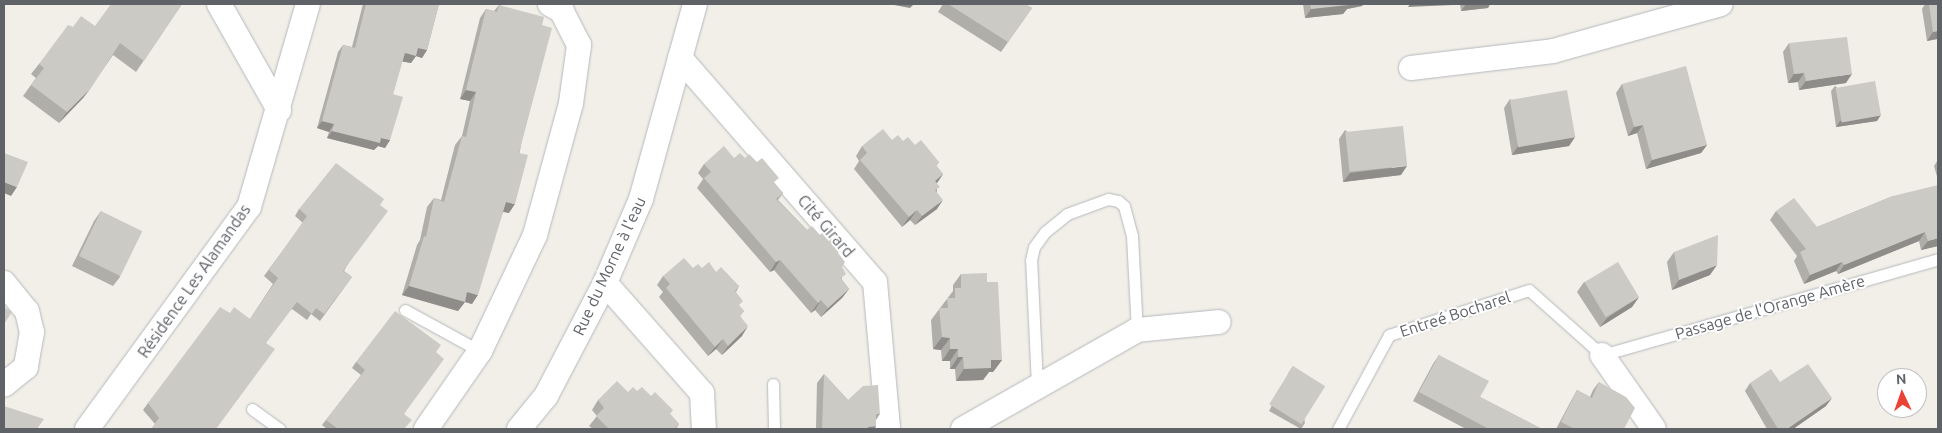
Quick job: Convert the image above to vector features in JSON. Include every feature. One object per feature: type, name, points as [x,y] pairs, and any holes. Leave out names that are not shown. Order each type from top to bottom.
[{"type":"street","points":[[219,4],[279,110]]},
{"type":"street","name":"Résidence Les Alamandas","points":[[87,429],[249,207],[279,110],[308,4]]},
{"type":"street","points":[[426,429],[480,351],[535,234],[571,103],[579,45],[562,11],[550,4]]},
{"type":"street","name":"Rue du Morne à l'eau","points":[[519,429],[546,396],[605,283],[641,199],[695,4]]},
{"type":"street","points":[[1412,68],[1553,52],[1721,4]]},
{"type":"street","name":"Cité Girard","points":[[680,58],[876,282],[888,429]]},
{"type":"street","points":[[4,282],[27,311],[32,332],[26,367],[4,385]]},
{"type":"street","points":[[605,283],[702,393],[704,429]]},
{"type":"street","points":[[963,429],[1037,385],[1137,330],[1219,322]]},
{"type":"street","points":[[1602,355],[1654,429]]},
{"type":"lane","points":[[1037,385],[1031,260],[1034,247],[1045,232],[1067,214],[1108,199],[1118,201],[1124,206],[1132,236],[1137,330]]},
{"type":"lane","name":"Passage de l'Orange Amère","points":[[1602,355],[1938,259]]},
{"type":"lane","name":"Entreé Bocharel","points":[[1338,429],[1389,336],[1529,290],[1602,355]]},
{"type":"lane","points":[[405,310],[480,351]]},
{"type":"lane","points":[[773,384],[774,429]]},
{"type":"lane","points":[[252,409],[280,429]]},
{"type":"building","points":[[111,4],[182,4],[144,61],[120,43],[91,88],[67,112],[31,85],[44,68],[39,64],[68,25],[73,27],[81,16],[95,26]]},
{"type":"building","points":[[366,4],[439,4],[427,50],[418,48],[416,56],[405,53],[393,94],[403,97],[390,140],[381,138],[380,143],[332,131],[334,124],[322,121],[343,45],[355,48]]},
{"type":"building","points":[[948,4],[1025,4],[1032,8],[1008,42]]},
{"type":"building","points":[[1310,4],[1349,4],[1349,5],[1311,9]]},
{"type":"building","points":[[1929,4],[1938,4],[1938,31],[1933,32]]},
{"type":"building","points":[[499,5],[544,17],[542,25],[552,28],[519,153],[528,155],[515,204],[506,202],[478,295],[467,292],[465,302],[409,286],[424,236],[426,237],[434,198],[444,202],[462,136],[466,137],[476,92],[466,90],[486,9],[497,12]]},
{"type":"building","points":[[1847,37],[1852,74],[1806,81],[1804,73],[1794,74],[1789,43]]},
{"type":"building","points":[[1686,66],[1707,145],[1652,160],[1643,125],[1634,127],[1622,84]]},
{"type":"building","points":[[1875,81],[1881,115],[1842,122],[1836,88]]},
{"type":"building","points":[[1567,90],[1575,137],[1518,147],[1510,100]]},
{"type":"building","points":[[1403,126],[1407,166],[1349,172],[1345,132]]},
{"type":"building","points":[[883,129],[892,140],[898,135],[903,141],[908,137],[915,145],[921,140],[939,162],[936,165],[943,174],[935,181],[940,187],[935,190],[943,200],[922,216],[917,210],[909,217],[860,160],[867,153],[862,146]]},
{"type":"building","points":[[724,146],[734,158],[740,153],[745,158],[749,154],[757,162],[762,158],[779,178],[774,182],[783,193],[776,199],[807,230],[812,226],[820,235],[825,230],[841,248],[838,253],[845,262],[842,267],[846,274],[841,278],[849,289],[828,308],[821,300],[818,303],[780,260],[776,262],[704,178],[711,172],[704,164]]},
{"type":"building","points":[[4,153],[28,162],[17,187],[4,182]]},
{"type":"building","points":[[336,163],[384,199],[380,205],[388,211],[343,271],[352,277],[324,314],[316,308],[312,314],[297,302],[266,343],[275,349],[216,429],[151,429],[159,418],[148,403],[220,307],[230,313],[234,307],[250,319],[278,278],[269,270],[307,216],[299,209]]},
{"type":"building","points":[[1938,185],[1938,238],[1928,241],[1925,232],[1844,265],[1842,262],[1810,275],[1800,252],[1806,249],[1776,211],[1794,198],[1817,227],[1893,196]]},
{"type":"building","points":[[101,211],[142,231],[120,276],[79,256]]},
{"type":"building","points":[[1718,235],[1717,265],[1679,280],[1674,252]]},
{"type":"building","points":[[684,258],[693,268],[698,264],[702,268],[709,262],[716,272],[721,267],[739,286],[735,291],[743,301],[739,305],[744,311],[740,316],[748,326],[728,346],[723,339],[715,347],[666,288],[670,284],[663,276]]},
{"type":"building","points":[[1618,262],[1639,297],[1606,317],[1585,282]]},
{"type":"building","points":[[987,273],[987,282],[998,282],[1002,360],[991,360],[991,368],[964,369],[963,357],[958,357],[958,349],[950,349],[950,338],[942,337],[939,308],[948,308],[947,298],[955,298],[955,288],[961,288],[961,274]]},
{"type":"building","points":[[4,307],[12,312],[4,324]]},
{"type":"building","points":[[395,311],[441,345],[436,352],[444,359],[404,414],[412,420],[404,429],[336,429],[326,420],[365,370],[356,362]]},
{"type":"building","points":[[1439,355],[1489,381],[1480,397],[1542,429],[1489,429],[1419,392]]},
{"type":"building","points":[[1808,364],[1832,398],[1787,429],[1778,429],[1750,383],[1771,369],[1780,382]]},
{"type":"building","points":[[1293,366],[1325,386],[1301,424],[1269,404]]},
{"type":"building","points":[[824,374],[848,400],[863,386],[878,385],[880,414],[876,414],[876,426],[868,427],[868,429],[822,429]]},
{"type":"building","points":[[617,381],[628,392],[633,387],[637,391],[642,387],[651,396],[655,392],[673,410],[670,414],[679,424],[674,429],[609,429],[596,416],[604,408],[598,400]]},
{"type":"building","points":[[1599,382],[1626,397],[1635,408],[1624,429],[1575,429],[1561,422],[1577,390],[1592,398]]},
{"type":"building","points":[[4,406],[44,419],[37,429],[4,429]]}]
